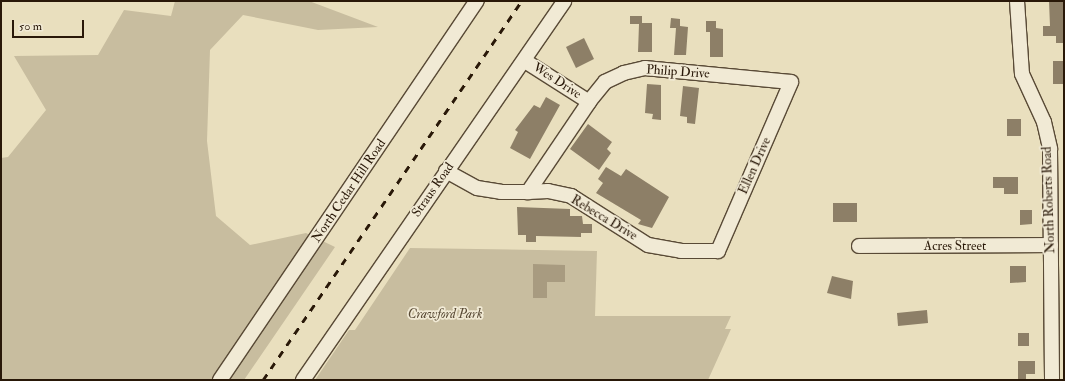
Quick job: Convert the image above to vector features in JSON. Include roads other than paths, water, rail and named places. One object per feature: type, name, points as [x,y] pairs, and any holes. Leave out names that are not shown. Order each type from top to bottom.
[{"type":"street","name":"North Cedar Hill Road","points":[[220,380],[477,1]]},
{"type":"street","name":"Straus Road","points":[[303,380],[446,171],[525,61],[564,1]]},
{"type":"street","name":"North Roberts Road","points":[[1017,1],[1022,74],[1044,122],[1050,149],[1052,380]]},
{"type":"street","name":"Wes Drive","points":[[525,61],[589,102]]},
{"type":"street","name":"Philip Drive","points":[[528,192],[589,102],[605,82],[624,73],[645,68],[791,82]]},
{"type":"street","name":"Ellen Drive","points":[[718,251],[791,82]]},
{"type":"street","name":"Rebecca Drive","points":[[446,171],[477,188],[528,192],[548,191],[571,196],[648,245],[681,251],[718,251]]},
{"type":"street","name":"Acres Street","points":[[859,246],[1051,245]]},
{"type":"railway","points":[[263,380],[522,1]]},
{"type":"park label","name":"Crawford Park","points":[[445,314]]}]
